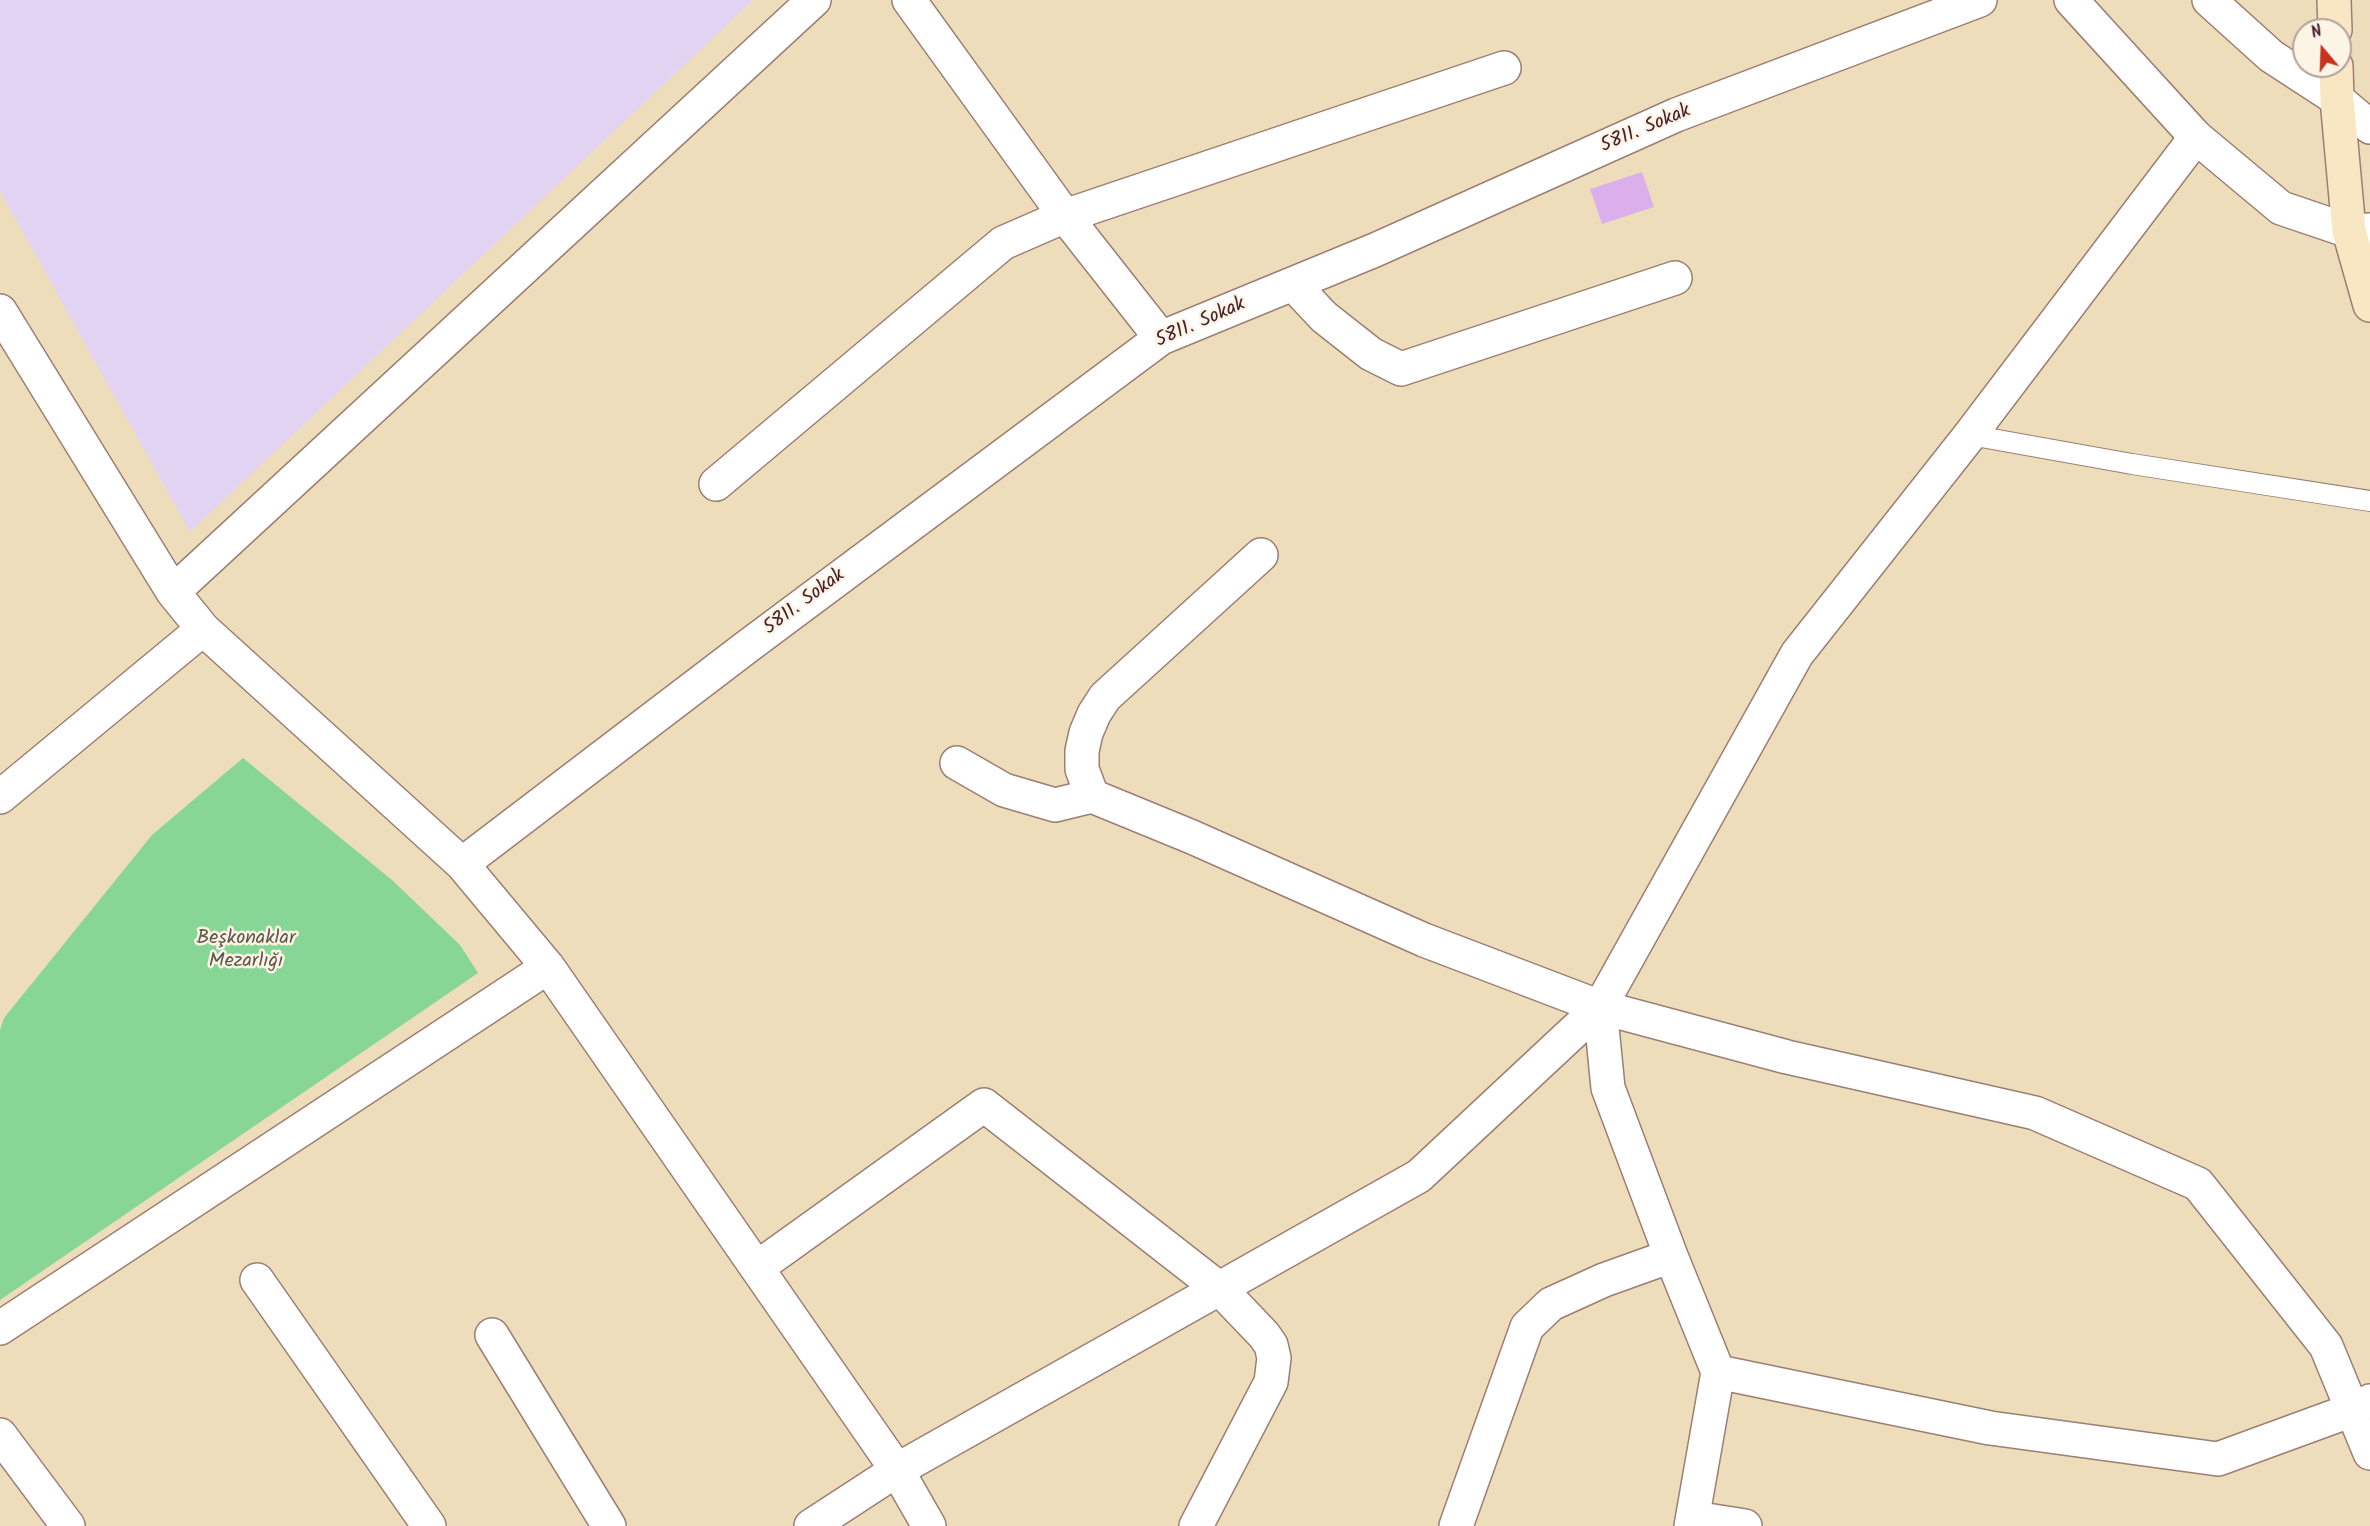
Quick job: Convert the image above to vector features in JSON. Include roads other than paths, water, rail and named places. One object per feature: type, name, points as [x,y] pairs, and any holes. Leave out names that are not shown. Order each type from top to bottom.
[{"type":"main road","points":[[2334,0],[2335,18]]},
{"type":"main road","points":[[2336,78],[2337,99],[2370,305]]},
{"type":"street","points":[[173,592],[814,0]]},
{"type":"street","points":[[909,0],[1065,216],[1161,338]]},
{"type":"street","name":"5811. Sokak","points":[[462,864],[738,653],[1161,338],[1374,250],[1676,116],[1980,0]]},
{"type":"street","points":[[2071,0],[2196,137],[2281,208],[2359,231]]},
{"type":"street","points":[[2209,0],[2271,56],[2337,99],[2370,127]]},
{"type":"street","points":[[716,484],[1003,243],[1065,216],[1504,68]]},
{"type":"street","points":[[811,1526],[897,1470],[1221,1290],[1419,1176],[1600,1007],[1797,654],[1970,435],[2196,137]]},
{"type":"street","points":[[1293,284],[1324,317],[1371,354],[1401,369],[1675,278]]},
{"type":"street","points":[[0,311],[173,592],[203,628],[462,864],[548,967],[897,1470],[929,1526]]},
{"type":"street","points":[[1092,796],[1082,769],[1082,751],[1094,714],[1105,698],[1261,555]]},
{"type":"street","points":[[0,797],[203,628]]},
{"type":"street","points":[[957,763],[1004,790],[1056,805],[1092,796],[1192,837],[1424,940],[1600,1007],[1787,1057],[2035,1113],[2199,1184],[2326,1346],[2361,1406],[2370,1453]]},
{"type":"street","points":[[0,1328],[548,967]]},
{"type":"street","points":[[1600,1007],[1608,1088],[1671,1256],[1718,1372],[1693,1522],[1745,1526]]},
{"type":"street","points":[[758,1267],[984,1105],[1221,1290],[1271,1345],[1274,1370],[1271,1382],[1196,1526]]},
{"type":"street","points":[[1456,1526],[1527,1327],[1551,1304],[1604,1280],[1671,1256]]},
{"type":"street","points":[[257,1280],[429,1526]]},
{"type":"street","points":[[492,1335],[609,1526]]},
{"type":"street","points":[[1718,1372],[1990,1428],[2218,1459],[2361,1406]]},
{"type":"street","points":[[0,1435],[68,1526]]},
{"type":"lane","points":[[1970,435],[2132,464],[2370,501]]},
{"type":"park label","name":"Beşkonaklar Mezarlığı","points":[[246,952]]}]
